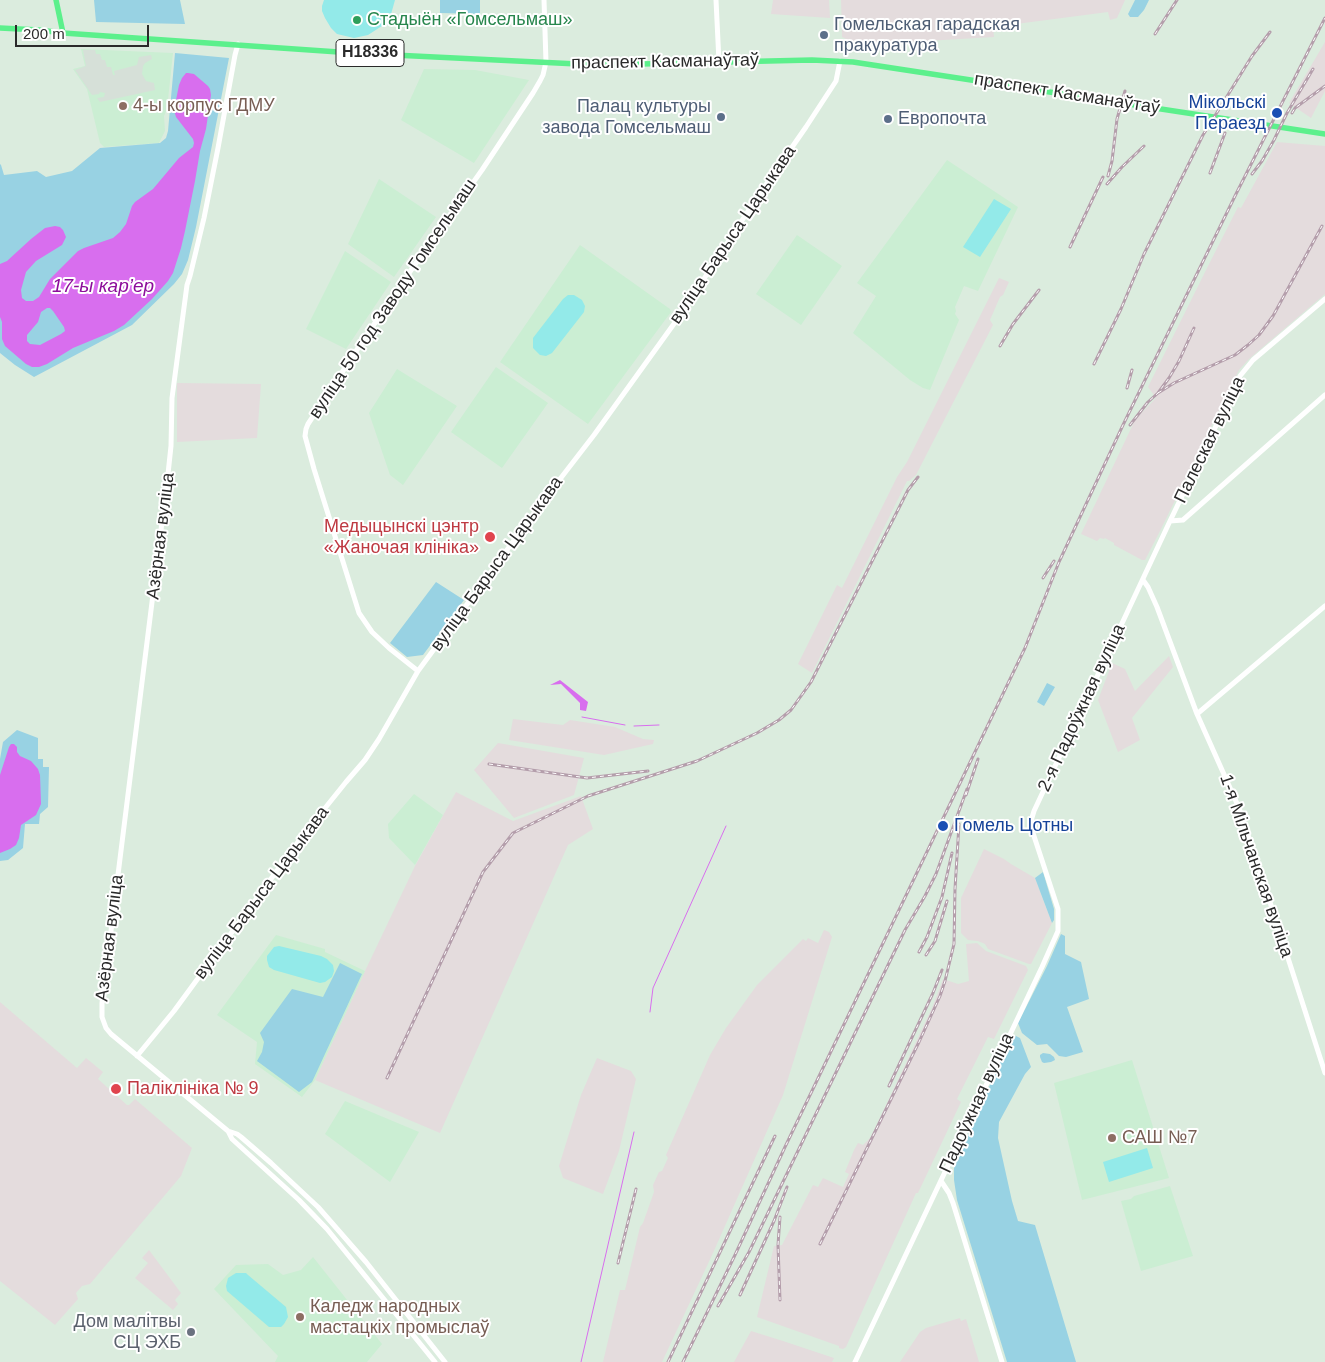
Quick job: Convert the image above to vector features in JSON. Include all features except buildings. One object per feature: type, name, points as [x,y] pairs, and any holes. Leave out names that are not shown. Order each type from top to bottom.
[{"type":"main road","points":[[56,0],[63,32]]},
{"type":"main road","points":[[544,0],[546,62]]},
{"type":"main road","points":[[716,0],[719,62]]},
{"type":"main road","name":"праспект Касманаўтаў","points":[[0,28],[353,53],[598,65],[812,60],[840,62],[904,69],[1325,134]]},
{"type":"main road","name":"Азёрная вуліца","points":[[137,1056],[107,1030],[102,1017],[102,1006],[168,474],[174,380],[187,285],[204,218],[238,44]]},
{"type":"main road","name":"вуліца 50 год Заводу Гомсельмаш","points":[[418,671],[372,632],[359,613],[314,469],[305,436],[306,429],[409,273],[534,93],[543,75],[546,62]]},
{"type":"main road","name":"вуліца Барыса Царыкава","points":[[137,1056],[174,1011],[301,838],[366,760],[418,671],[595,434],[686,308],[754,202],[836,81],[840,62]]},
{"type":"main road","name":"Палеская вуліца","points":[[1143,580],[1244,370],[1325,299]]},
{"type":"main road","points":[[1170,521],[1183,520],[1325,396]]},
{"type":"main road","name":"1-я Мільчанская вуліца","points":[[1143,580],[1157,607],[1197,714],[1239,808],[1325,1073]]},
{"type":"main road","name":"2-я Падоўжная вуліца","points":[[1035,838],[1031,824],[1034,811],[1143,580]]},
{"type":"main road","points":[[1197,714],[1325,606]]},
{"type":"main road","name":"Падоўжная вуліца","points":[[856,1362],[1058,931],[1058,909],[1035,838]]},
{"type":"main road","points":[[137,1056],[228,1131],[241,1137],[304,1194],[346,1239],[445,1362]]},
{"type":"main road","points":[[228,1131],[232,1139],[299,1200],[341,1245],[435,1362]]},
{"type":"main road","points":[[941,1180],[953,1203],[1002,1362]]},
{"type":"main road","points":[[299,1200],[304,1194]]},
{"type":"main road","points":[[419,1342],[425,1337]]},
{"type":"shaded area","points":[[94,0],[180,0],[185,24],[96,22]]},
{"type":"shaded area","name":"Стадыён «Гомсельмаш»","points":[[324,0],[395,0],[388,25],[385,24],[368,35],[354,38],[337,34],[331,28],[322,11]]},
{"type":"shaded area","points":[[440,0],[480,0],[480,14],[440,13]]},
{"type":"shaded area","points":[[773,0],[829,0],[830,18],[771,14]]},
{"type":"shaded area","points":[[841,0],[1125,0],[1117,18],[1110,20],[1108,12],[993,27],[994,37],[859,45],[842,37]]},
{"type":"shaded area","points":[[1135,0],[1149,0],[1138,17],[1130,17],[1128,14]]},
{"type":"shaded area","points":[[1325,42],[1325,91],[1311,118],[1289,103]]},
{"type":"shaded area","points":[[81,49],[173,53],[167,109],[164,116],[165,131],[159,143],[104,147],[100,143],[87,89],[73,69],[85,66]]},
{"type":"shaded area","points":[[83,50],[95,50],[96,54],[100,54],[102,60],[105,60],[107,67],[111,67],[113,75],[115,75],[114,71],[137,65],[139,57],[151,55],[152,59],[143,66],[142,74],[146,81],[154,83],[155,90],[100,102],[97,98],[104,97],[105,93],[100,92],[99,94],[92,95],[75,70],[86,66]]},
{"type":"shaded area","points":[[175,53],[229,58],[196,227],[188,260],[182,274],[132,325],[34,377],[0,353],[0,164],[4,175],[37,171],[46,177],[72,171],[100,148],[160,143],[166,138],[168,131]]},
{"type":"shaded area","points":[[424,69],[475,70],[529,80],[474,163],[401,120]]},
{"type":"shaded area","points":[[1277,142],[1325,146],[1325,294],[1249,359],[1239,370],[1159,533],[1145,560],[1142,560],[1105,538],[1100,538],[1097,541],[1081,534],[1135,420],[1156,398],[1148,387],[1208,266],[1238,207],[1241,208]]},
{"type":"shaded area","points":[[947,160],[1018,207],[978,291],[964,286],[955,307],[955,314],[959,320],[930,390],[910,380],[853,333],[876,296],[857,283]]},
{"type":"shaded area","points":[[379,179],[436,217],[394,277],[348,244]]},
{"type":"shaded area","points":[[994,199],[1011,209],[980,257],[963,247]]},
{"type":"shaded area","points":[[797,235],[842,266],[801,325],[756,294]]},
{"type":"shaded area","points":[[580,245],[670,309],[671,312],[588,424],[500,362]]},
{"type":"shaded area","points":[[345,251],[391,282],[346,349],[306,329]]},
{"type":"shaded area","points":[[999,278],[1009,282],[990,320],[993,325],[916,475],[907,481],[812,673],[798,664],[837,585],[842,588]]},
{"type":"shaded area","points":[[568,295],[574,295],[582,300],[585,306],[584,312],[552,353],[546,356],[540,355],[533,348],[533,338]]},
{"type":"shaded area","points":[[496,367],[548,403],[502,468],[451,432]]},
{"type":"shaded area","points":[[397,369],[457,406],[403,485],[390,475],[369,413]]},
{"type":"shaded area","points":[[177,383],[261,384],[257,438],[177,442]]},
{"type":"shaded area","points":[[436,582],[464,600],[423,655],[407,657],[390,643]]},
{"type":"shaded area","points":[[1169,656],[1173,667],[1132,718],[1140,740],[1118,752],[1098,700],[1112,663],[1125,669],[1135,691]]},
{"type":"shaded area","points":[[1047,683],[1055,687],[1044,706],[1037,702]]},
{"type":"shaded area","points":[[513,719],[563,725],[570,720],[615,727],[643,739],[654,740],[653,744],[604,755],[509,740]]},
{"type":"shaded area","points":[[17,730],[38,738],[38,759],[43,759],[43,767],[49,767],[48,807],[40,814],[39,824],[25,824],[23,848],[8,860],[0,861],[0,759],[3,742]]},
{"type":"shaded area","points":[[498,743],[584,758],[574,795],[514,818],[474,770]]},
{"type":"shaded area","points":[[456,792],[513,821],[581,796],[593,829],[568,845],[440,1133],[315,1080],[415,866]]},
{"type":"shaded area","points":[[414,794],[443,815],[415,865],[389,838],[388,824]]},
{"type":"shaded area","points":[[984,849],[1035,878],[1052,923],[1031,964],[988,949],[985,944],[968,940],[961,933],[961,898]]},
{"type":"shaded area","points":[[1043,872],[1054,909],[1054,920],[1052,923],[1035,878]]},
{"type":"shaded area","points":[[824,930],[829,932],[832,937],[783,1095],[662,1362],[603,1362],[620,1290],[625,1290],[640,1227],[654,1192],[653,1185],[668,1158],[666,1155],[710,1055],[726,1028],[757,985],[803,939],[806,941],[808,938],[818,943]]},
{"type":"shaded area","points":[[1061,934],[1065,936],[1065,954],[1081,962],[1089,999],[1067,1007],[1083,1052],[1066,1057],[1059,1056],[1047,1044],[1037,1045],[1022,1033],[1018,1023]]},
{"type":"shaded area","points":[[276,935],[325,949],[325,952],[365,971],[315,1080],[302,1097],[255,1064],[257,1042],[217,1015]]},
{"type":"shaded area","points":[[977,943],[986,951],[1026,966],[1028,970],[994,1039],[988,1037],[957,1099],[961,1102],[918,1193],[916,1193],[846,1347],[843,1349],[839,1348],[839,1346],[757,1317],[774,1246],[782,1245],[813,1185],[818,1187],[823,1178],[843,1187],[849,1174],[845,1172],[854,1150],[858,1143],[863,1145],[871,1137],[932,1008],[943,979],[958,984],[969,981],[966,944]]},
{"type":"shaded area","points":[[279,946],[327,959],[333,965],[332,977],[320,983],[274,970],[269,967],[267,956],[274,947]]},
{"type":"shaded area","points":[[340,963],[362,974],[312,1082],[299,1092],[257,1061],[262,1052],[264,1042],[260,1033],[292,989],[323,997]]},
{"type":"shaded area","points":[[0,1002],[77,1068],[86,1058],[103,1072],[98,1079],[127,1105],[135,1099],[192,1148],[181,1176],[90,1284],[82,1286],[76,1293],[78,1299],[55,1325],[0,1281]]},
{"type":"shaded area","points":[[1014,1035],[1020,1038],[1031,1067],[1025,1074],[999,1122],[998,1138],[1018,1221],[1035,1225],[1076,1362],[1007,1362],[957,1200],[954,1168]]},
{"type":"shaded area","points":[[1043,1053],[1050,1054],[1055,1060],[1042,1062],[1040,1055]]},
{"type":"shaded area","points":[[597,1058],[631,1071],[636,1079],[619,1151],[603,1194],[563,1178],[559,1166],[581,1095]]},
{"type":"shaded area","name":"САШ №7","points":[[1132,1060],[1169,1178],[1082,1200],[1054,1083]]},
{"type":"shaded area","points":[[345,1101],[419,1132],[390,1182],[325,1134]]},
{"type":"shaded area","points":[[1147,1148],[1153,1168],[1109,1182],[1103,1162]]},
{"type":"shaded area","points":[[1170,1186],[1193,1256],[1141,1271],[1121,1201]]},
{"type":"shaded area","points":[[149,1250],[181,1293],[175,1300],[178,1304],[173,1310],[135,1278],[148,1263],[142,1258]]},
{"type":"shaded area","name":"Каледж народных мастацкіх промыслаў","points":[[313,1257],[382,1344],[367,1362],[275,1362],[278,1356],[214,1289],[236,1265],[268,1264],[283,1275],[301,1270]]},
{"type":"shaded area","points":[[236,1273],[246,1273],[286,1307],[288,1317],[281,1327],[269,1327],[227,1291],[228,1278]]},
{"type":"shaded area","points":[[960,1318],[961,1321],[966,1319],[979,1362],[900,1362],[920,1332],[926,1328]]},
{"type":"shaded area","points":[[751,1331],[834,1358],[832,1362],[734,1362]]},
{"type":"water","name":"17-ы кар’ер","points":[[186,73],[194,74],[208,86],[211,95],[185,231],[173,273],[152,299],[124,325],[73,348],[47,364],[32,367],[26,364],[5,346],[2,339],[0,264],[7,261],[45,228],[55,226],[63,230],[66,237],[62,245],[36,261],[26,272],[21,290],[22,298],[26,301],[33,301],[39,297],[50,279],[78,251],[113,238],[120,232],[126,224],[135,202],[153,189],[179,158],[193,147],[193,139],[176,117],[174,110],[182,78]],"holes":[[[50,308],[65,331],[40,345],[30,344],[27,341],[27,335],[38,322],[41,312]]]},
{"type":"water","points":[[560,680],[588,702],[586,711],[580,710],[580,703],[561,684],[550,685]]},
{"type":"water","points":[[11,744],[17,747],[17,752],[20,756],[31,761],[38,769],[41,804],[36,815],[21,825],[16,845],[0,853],[0,775]]},
{"type":"waterway","points":[[582,717],[625,725]]},
{"type":"waterway","points":[[634,726],[659,725]]},
{"type":"waterway","points":[[650,1012],[653,988],[726,826]]},
{"type":"waterway","points":[[581,1362],[634,1132]]},
{"type":"railway","points":[[1155,34],[1177,0]]},
{"type":"railway","points":[[683,1362],[1025,648],[1059,562],[1123,425],[1325,18]]},
{"type":"railway","points":[[1094,364],[1121,309],[1144,254],[1203,135],[1252,56],[1270,32]]},
{"type":"railway","points":[[1252,174],[1262,161],[1313,69]]},
{"type":"railway","points":[[1292,113],[1295,108],[1325,86]]},
{"type":"railway","points":[[1108,176],[1112,161],[1117,119],[1125,91]]},
{"type":"railway","points":[[1210,173],[1225,133]]},
{"type":"railway","points":[[1107,184],[1144,146]]},
{"type":"railway","points":[[1070,247],[1103,177]]},
{"type":"railway","points":[[1158,393],[1174,383],[1235,355],[1259,335],[1273,316],[1322,226]]},
{"type":"railway","points":[[1000,346],[1013,324],[1039,290]]},
{"type":"railway","points":[[1130,425],[1169,378],[1194,328]]},
{"type":"railway","points":[[1127,388],[1132,370]]},
{"type":"railway","points":[[387,1078],[483,872],[513,833],[588,796],[697,761],[757,733],[779,720],[791,710],[811,682],[908,490],[918,477]]},
{"type":"railway","points":[[1043,578],[1054,561]]},
{"type":"railway","points":[[966,795],[978,759]]},
{"type":"railway","points":[[489,764],[587,778],[648,771]]},
{"type":"railway","points":[[718,1306],[749,1252],[905,930],[936,874],[967,789]]},
{"type":"railway","points":[[820,1244],[919,1042],[945,981],[954,944],[959,824]]},
{"type":"railway","points":[[919,952],[927,937],[942,897],[952,853]]},
{"type":"railway","points":[[926,955],[935,941],[947,901]]},
{"type":"railway","points":[[889,1086],[942,970]]},
{"type":"railway","points":[[668,1362],[775,1136]]},
{"type":"railway","points":[[740,1295],[774,1221],[787,1187]]},
{"type":"railway","points":[[618,1263],[636,1189]]},
{"type":"railway","points":[[780,1217],[778,1245],[780,1300]]},
{"type":"place","name":"Стадыён «Гомсельмаш»","points":[[357,20]]},
{"type":"place","name":"Гомельская гарадская пракуратура","points":[[824,35]]},
{"type":"place","name":"4-ы корпус ГДМУ","points":[[123,106]]},
{"type":"place","name":"Мікольскі Пераезд","points":[[1277,113]]},
{"type":"place","name":"Палац культуры завода Гомсельмаш","points":[[721,117]]},
{"type":"place","name":"Европочта","points":[[888,119]]},
{"type":"place","name":"Медыцынскі цэнтр «Жаночая клініка»","points":[[490,537]]},
{"type":"place","name":"Гомель Цотны","points":[[943,826]]},
{"type":"place","name":"Паліклініка № 9","points":[[116,1089]]},
{"type":"place","name":"САШ №7","points":[[1112,1138]]},
{"type":"place","name":"Каледж народных мастацкіх промыслаў","points":[[300,1317]]},
{"type":"place","name":"Дом малітвы СЦ ЭХБ","points":[[191,1332]]}]
